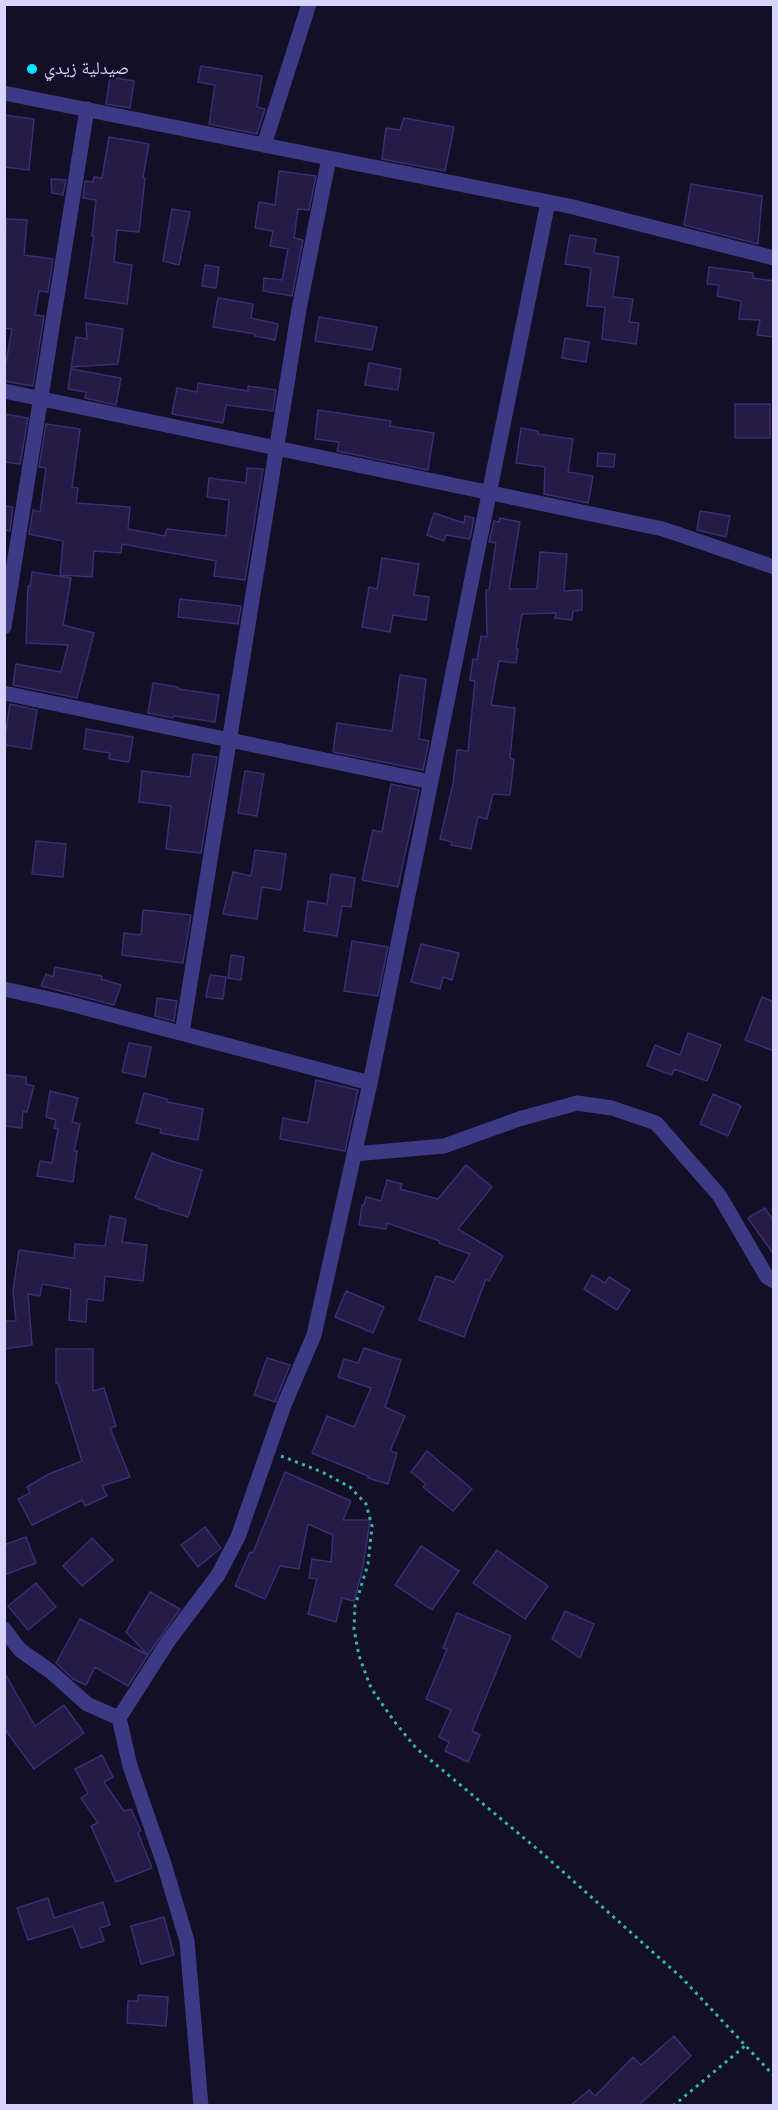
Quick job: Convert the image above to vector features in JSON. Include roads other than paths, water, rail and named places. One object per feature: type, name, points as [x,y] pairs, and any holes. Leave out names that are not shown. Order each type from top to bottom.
[{"type":"street","points":[[264,145],[309,4]]},
{"type":"street","points":[[4,93],[548,202],[774,258]]},
{"type":"street","points":[[4,627],[87,109]]},
{"type":"street","points":[[182,1033],[299,309],[329,158]]},
{"type":"street","points":[[201,2106],[187,1941],[164,1864],[130,1766],[118,1718],[169,1640],[218,1575],[238,1537],[268,1451],[314,1335],[370,1083],[548,202]]},
{"type":"street","points":[[4,391],[663,529],[774,567]]},
{"type":"street","points":[[4,693],[431,782]]},
{"type":"street","points":[[4,989],[63,1002],[370,1083]]},
{"type":"street","points":[[354,1154],[444,1146],[519,1119],[577,1103],[612,1108],[656,1123],[719,1195],[767,1277],[774,1281]]},
{"type":"street","points":[[4,1629],[20,1650],[50,1671],[87,1704],[118,1718]]},
{"type":"place","name":"صيدلية زيدي","points":[[32,69]]}]
